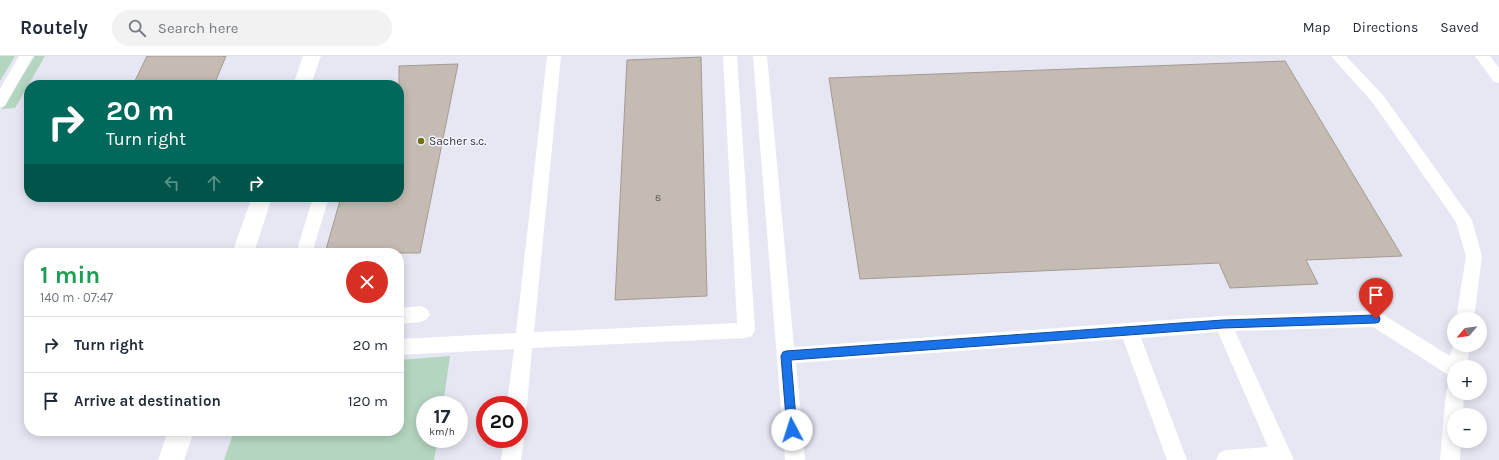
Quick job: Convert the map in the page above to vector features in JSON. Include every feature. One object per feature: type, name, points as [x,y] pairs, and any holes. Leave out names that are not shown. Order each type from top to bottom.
[{"type":"street","points":[[304,80],[312,56]]},
{"type":"street","points":[[245,248],[260,202]]},
{"type":"street","points":[[171,460],[179,436]]},
{"type":"lane","points":[[0,102],[26,56]]},
{"type":"lane","points":[[518,396],[554,56]]},
{"type":"lane","points":[[404,347],[746,330],[730,56]]},
{"type":"lane","points":[[760,56],[795,460]]},
{"type":"lane","points":[[1338,56],[1378,99],[1464,220],[1474,256],[1466,312]]},
{"type":"lane","points":[[1482,56],[1499,78]]},
{"type":"lane","points":[[306,248],[319,202]]},
{"type":"lane","points":[[404,316],[421,314]]},
{"type":"lane","points":[[786,356],[1223,324],[1376,319],[1447,364]]},
{"type":"lane","points":[[1223,324],[1282,458],[1226,460]]},
{"type":"lane","points":[[1129,330],[1177,460]]},
{"type":"lane","points":[[1450,460],[1454,400]]},
{"type":"lane","points":[[511,460],[513,448]]},
{"type":"green space","points":[[0,56],[15,56],[0,81]]},
{"type":"green space","points":[[35,56],[45,56],[31,80],[24,80],[24,92],[15,108],[2,109]]},
{"type":"green space","points":[[450,356],[444,396],[416,396],[416,448],[436,448],[434,460],[224,460],[232,436],[404,436],[404,360]]},
{"type":"building","points":[[147,56],[226,56],[216,80],[135,80]]},
{"type":"building","points":[[701,57],[707,296],[615,300],[627,60]]},
{"type":"building","points":[[1285,61],[1402,256],[1306,260],[1318,284],[1230,288],[1219,263],[860,279],[829,78]]},
{"type":"building","name":"Sacher s.c.","points":[[458,64],[420,253],[404,253],[404,248],[326,248],[340,202],[404,202],[404,80],[399,80],[399,66]]},
{"type":"place","name":"Sacher s.c.","points":[[421,141]]},
{"type":"route","points":[[792,430],[786,356],[1223,324],[1376,319]]}]
